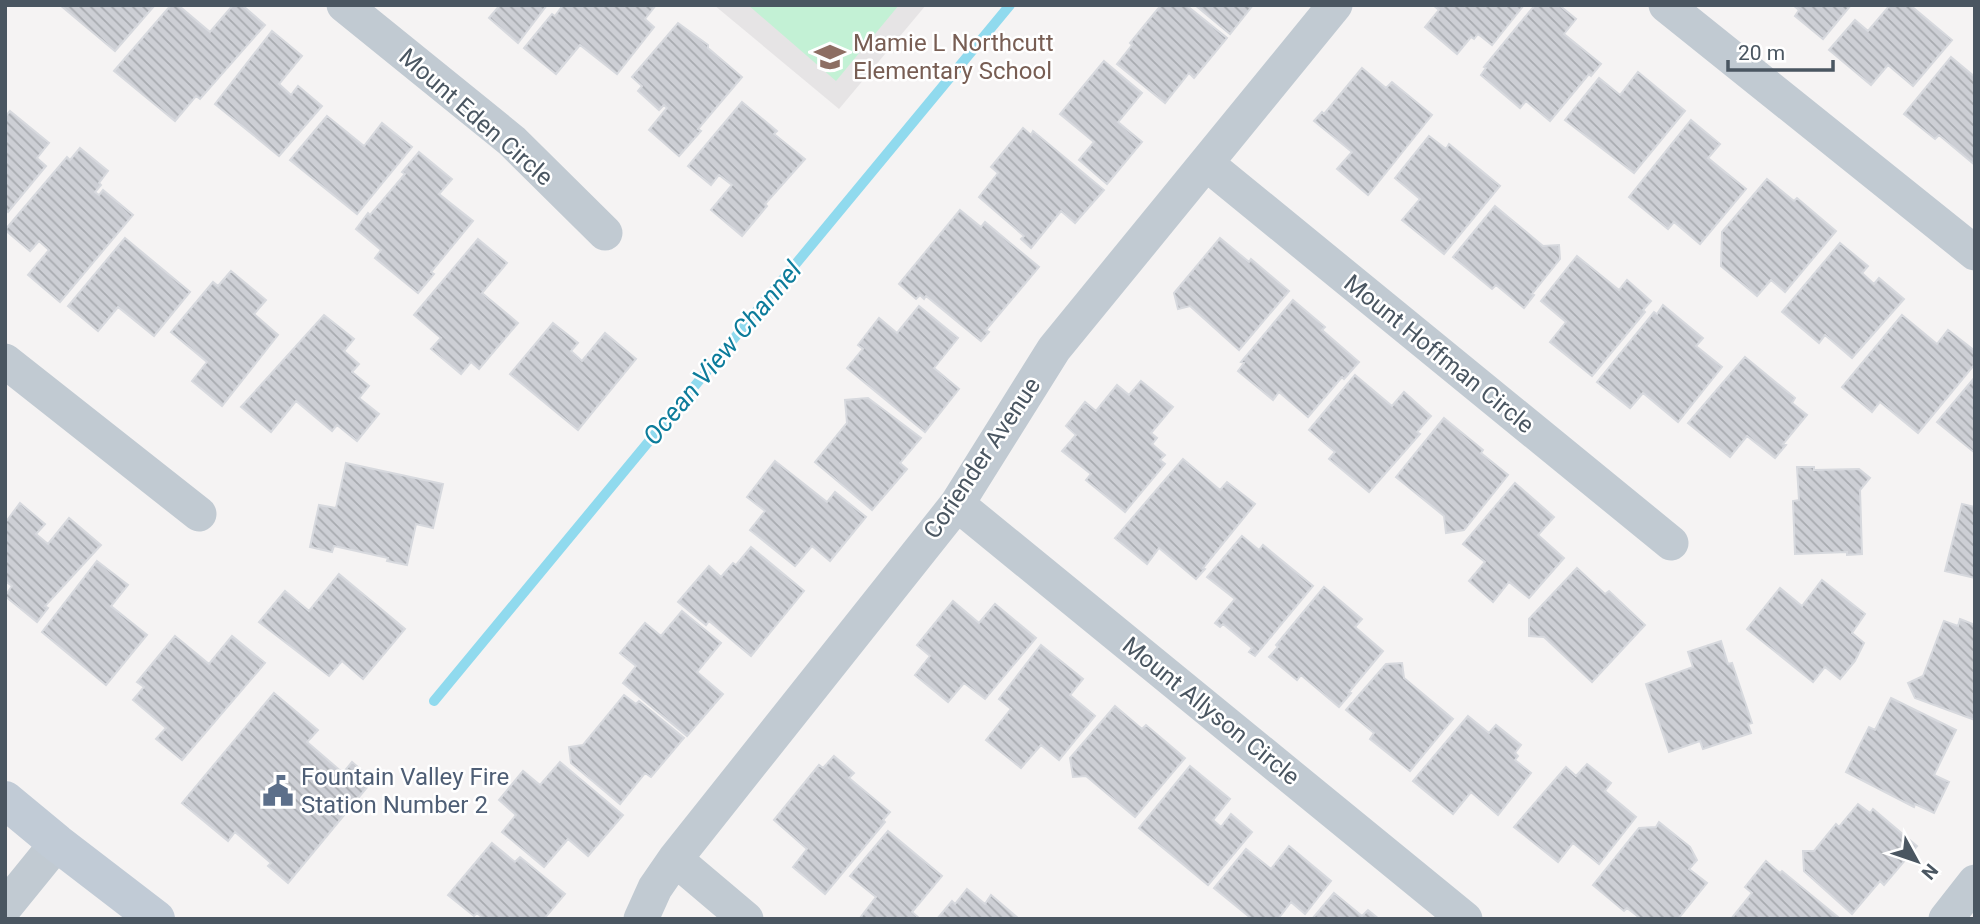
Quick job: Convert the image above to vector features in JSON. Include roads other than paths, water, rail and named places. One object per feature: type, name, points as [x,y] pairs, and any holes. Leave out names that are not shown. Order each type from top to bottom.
[{"type":"street","name":"Mount Eden Circle","points":[[344,5],[512,141],[605,233]]},
{"type":"street","name":"Coriender Avenue","points":[[641,919],[655,888],[675,859],[957,504],[1054,349],[1335,5]]},
{"type":"street","points":[[1666,5],[1975,253]]},
{"type":"street","name":"Mount Hoffman Circle","points":[[1207,164],[1671,543]]},
{"type":"street","points":[[5,361],[199,514]]},
{"type":"street","name":"Mount Allyson Circle","points":[[957,504],[1465,919]]},
{"type":"street","points":[[5,800],[156,919]]},
{"type":"street","points":[[5,906],[57,843]]},
{"type":"street","points":[[675,859],[746,919]]},
{"type":"street","points":[[1946,919],[1975,882]]},
{"type":"waterway","name":"Ocean View Channel","points":[[434,701],[1010,5]]},
{"type":"place","name":"Mamie L Northcutt Elementary School","points":[[830,57]]},
{"type":"place","name":"Fountain Valley Fire Station Number 2","points":[[278,791]]}]
